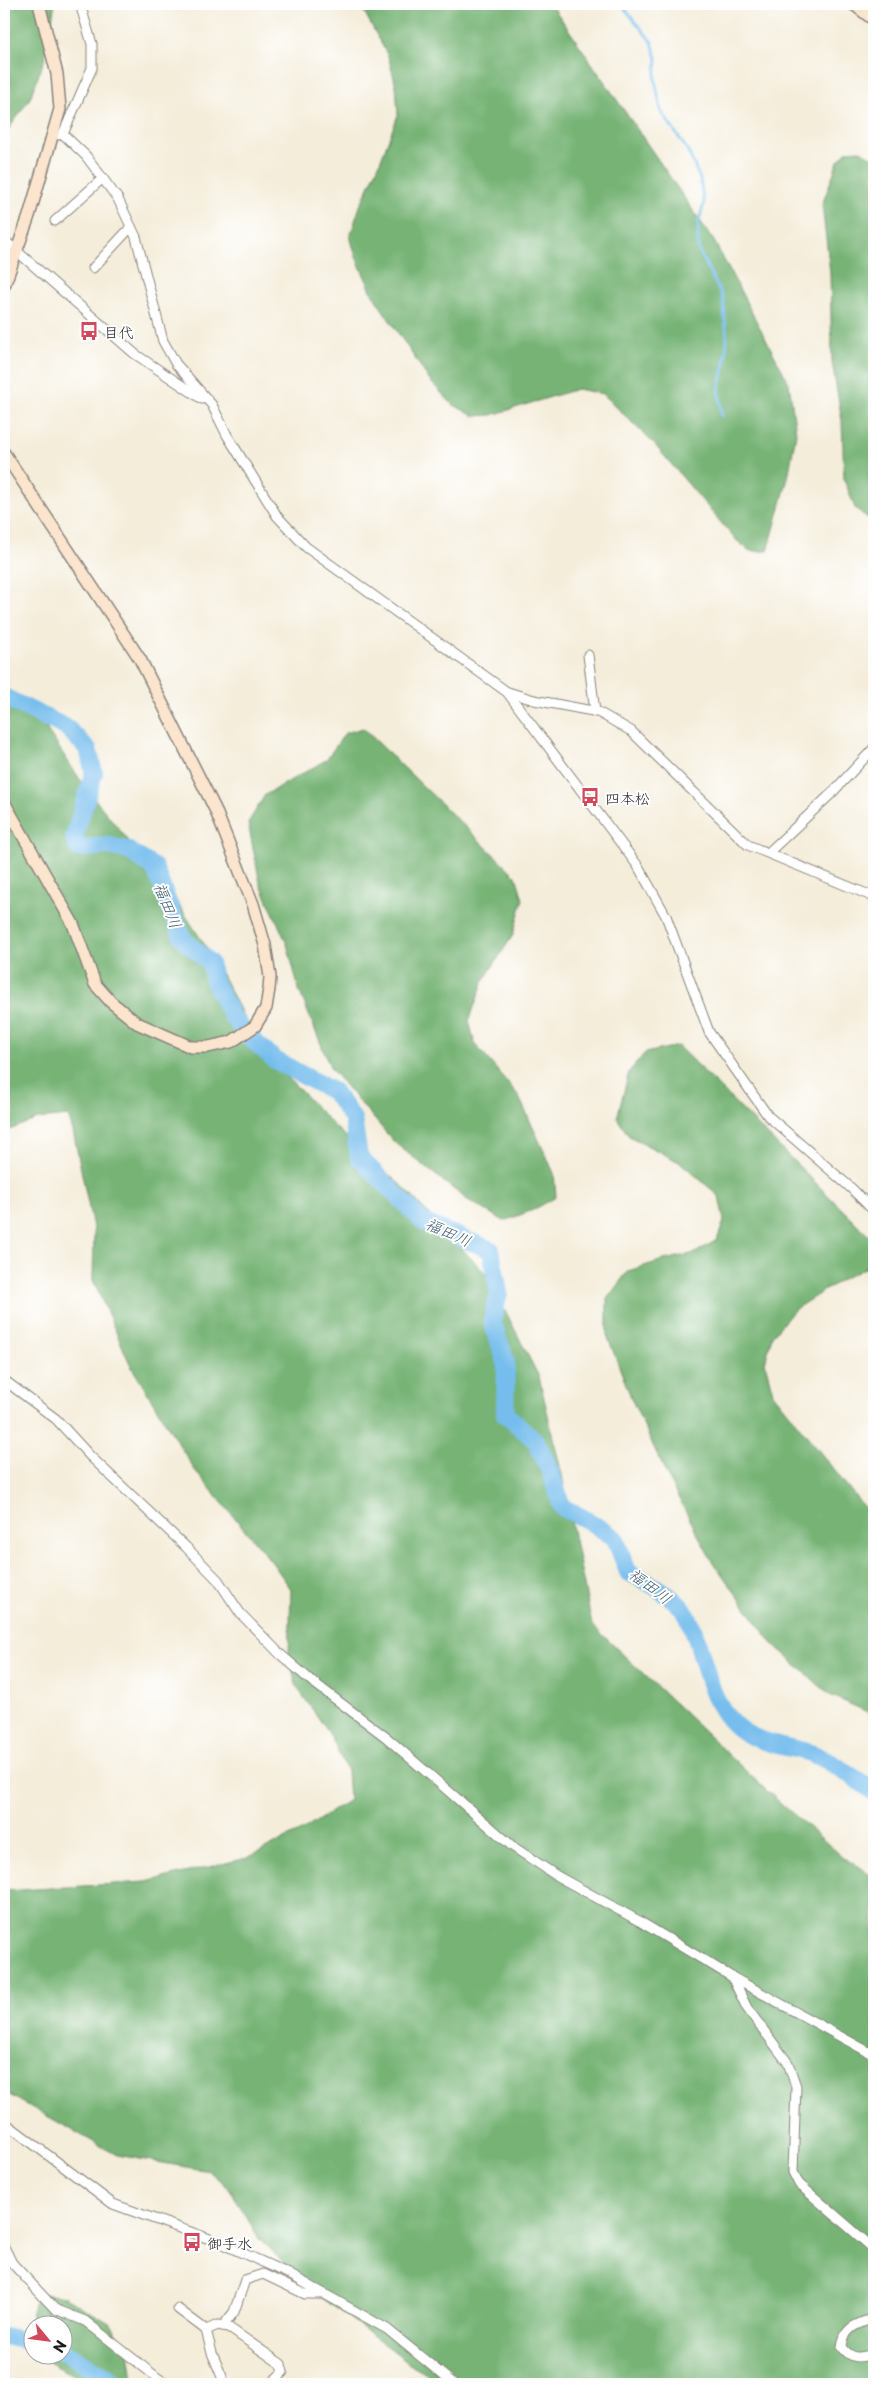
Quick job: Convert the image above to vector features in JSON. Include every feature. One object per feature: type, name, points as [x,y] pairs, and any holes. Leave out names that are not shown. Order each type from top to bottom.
[{"type":"street","points":[[4,286],[29,216],[49,140],[60,109],[57,74],[39,4]]},
{"type":"street","points":[[49,140],[63,134],[92,68],[92,44],[80,4]]},
{"type":"street","points":[[853,4],[874,20]]},
{"type":"street","points":[[63,134],[86,156],[118,198],[136,237],[163,341],[176,364],[212,405],[277,516],[306,547],[507,692],[638,866],[666,916],[710,1032],[768,1116],[852,1188],[874,1210]]},
{"type":"street","points":[[56,221],[103,178]]},
{"type":"street","points":[[93,268],[131,227]]},
{"type":"street","points":[[4,240],[135,354],[212,405]]},
{"type":"street","points":[[4,453],[140,659],[215,809],[253,904],[265,945],[270,977],[266,1008],[255,1026],[231,1042],[208,1047],[191,1047],[137,1023],[111,1002],[96,984],[73,924],[4,802]]},
{"type":"street","points":[[588,655],[595,712]]},
{"type":"street","points":[[507,692],[534,700],[595,712],[631,731],[748,845],[761,851],[769,852],[785,861],[874,897]]},
{"type":"street","points":[[769,852],[831,794],[874,748]]},
{"type":"street","points":[[4,1380],[56,1419],[90,1456],[186,1547],[218,1580],[240,1613],[280,1654],[308,1679],[387,1738],[505,1840],[557,1876],[639,1921],[732,1977],[874,2055]]},
{"type":"street","points":[[732,1977],[747,2008],[788,2064],[796,2086],[792,2172],[799,2184],[874,2249]]},
{"type":"street","points":[[4,2122],[113,2204],[218,2242],[287,2273],[387,2329],[454,2384]]},
{"type":"street","points":[[4,2247],[12,2263],[55,2309],[85,2320],[159,2379],[169,2384]]},
{"type":"street","points":[[223,2326],[234,2312],[245,2280],[262,2274],[305,2294],[324,2294]]},
{"type":"street","points":[[178,2309],[206,2330],[212,2353],[225,2384]]},
{"type":"street","points":[[874,2318],[852,2326],[843,2337],[842,2347],[848,2355],[856,2358],[874,2354]]},
{"type":"street","points":[[206,2330],[218,2325],[223,2326],[248,2339],[256,2347],[281,2364],[283,2372],[270,2384]]},
{"type":"green space","points":[[4,4],[55,4],[45,58],[30,98],[6,133],[4,133]]},
{"type":"green space","points":[[360,4],[551,4],[714,241],[789,383],[796,433],[788,478],[768,551],[750,551],[735,539],[655,445],[603,394],[577,389],[492,415],[474,416],[452,404],[430,381],[373,295],[356,257],[350,236],[360,206],[378,167],[398,115],[396,86],[388,56]]},
{"type":"green space","points":[[859,150],[874,159],[874,523],[855,508],[844,479],[842,421],[832,362],[830,272],[822,205],[838,161],[847,151]]},
{"type":"green space","points":[[4,693],[38,716],[85,787],[171,893],[214,959],[259,1047],[335,1127],[404,1188],[487,1275],[539,1377],[562,1475],[592,1625],[768,1792],[844,1858],[874,1876],[874,2333],[866,2384],[446,2384],[414,2366],[317,2294],[260,2240],[230,2189],[209,2171],[117,2155],[4,2092],[4,1891],[146,1882],[247,1858],[305,1829],[349,1800],[347,1771],[329,1733],[296,1686],[289,1654],[291,1589],[271,1561],[194,1469],[131,1366],[93,1280],[94,1232],[73,1131],[68,1116],[38,1119],[4,1132]]},
{"type":"green space","points":[[363,728],[516,876],[523,899],[513,935],[484,980],[469,1021],[475,1044],[518,1095],[554,1173],[556,1197],[533,1210],[504,1221],[466,1199],[395,1143],[331,1069],[299,990],[287,944],[260,883],[248,823],[265,795],[326,760],[345,733]]},
{"type":"green space","points":[[678,1046],[874,1241],[874,1259],[871,1265],[844,1278],[795,1309],[772,1336],[765,1363],[773,1393],[862,1505],[874,1516],[874,1715],[830,1695],[772,1643],[712,1561],[671,1484],[632,1400],[607,1335],[607,1299],[628,1271],[695,1253],[717,1240],[724,1221],[719,1196],[681,1163],[629,1136],[617,1118],[629,1072],[645,1053]]},
{"type":"green space","points":[[37,2293],[65,2297],[111,2324],[129,2353],[133,2378],[120,2381],[95,2380],[72,2374],[56,2366],[72,2366],[72,2316],[31,2316]]},
{"type":"waterway","points":[[621,4],[652,42],[657,59],[655,79],[661,111],[688,151],[700,179],[704,204],[698,223],[698,249],[723,298],[727,339],[725,363],[719,389],[722,417]]},
{"type":"waterway","name":"福田川","points":[[4,697],[67,728],[88,749],[94,773],[74,837],[78,848],[110,846],[129,851],[154,867],[183,939],[210,963],[213,979],[231,1015],[249,1037],[275,1060],[334,1092],[353,1119],[359,1157],[423,1222],[491,1250],[499,1293],[492,1321],[506,1362],[505,1414],[536,1441],[551,1473],[562,1507],[615,1538],[628,1572],[670,1597],[684,1610],[694,1631],[712,1690],[726,1716],[737,1727],[754,1737],[804,1751],[829,1761],[874,1792]]},
{"type":"waterway","points":[[4,2336],[22,2340]]},
{"type":"waterway","points":[[72,2357],[107,2376],[115,2384]]},
{"type":"place","name":"目代","points":[[89,331]]},
{"type":"place","name":"四本松","points":[[590,797]]},
{"type":"place","name":"御手水","points":[[192,2242]]}]
